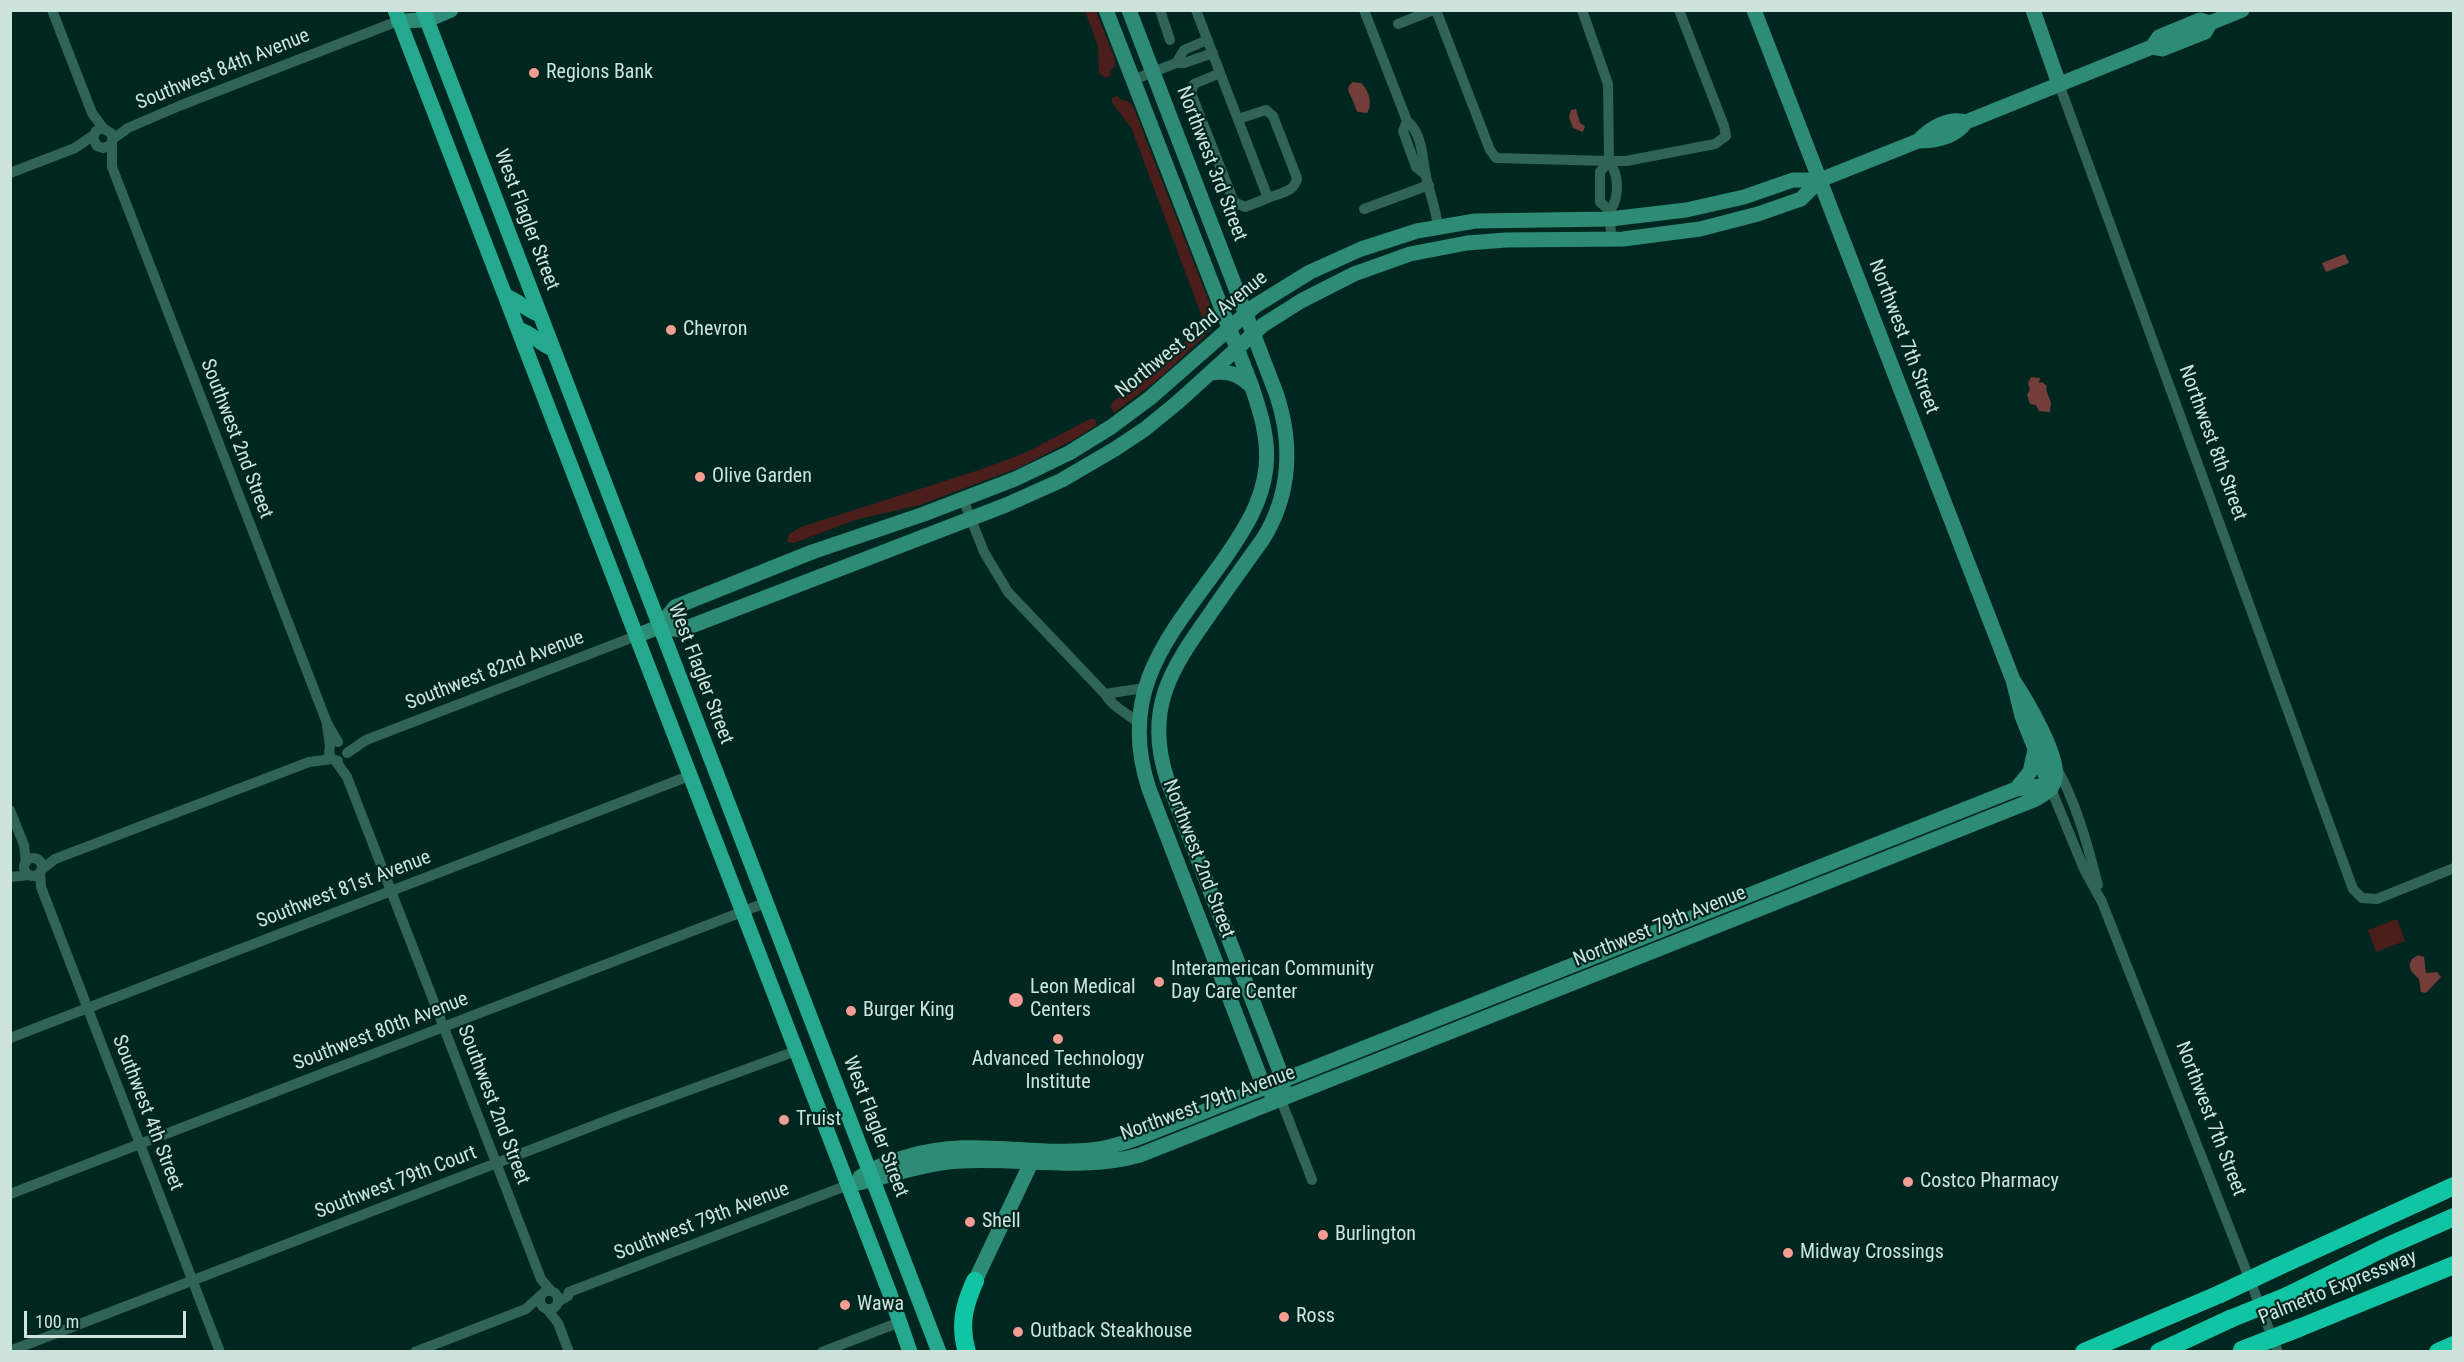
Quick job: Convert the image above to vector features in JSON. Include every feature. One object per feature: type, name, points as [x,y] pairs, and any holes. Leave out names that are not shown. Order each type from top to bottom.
[{"type":"highway","points":[[2351,1232],[2380,1213],[2454,1173]]},
{"type":"highway","points":[[2084,1352],[2220,1294],[2454,1186]]},
{"type":"highway","points":[[2288,1296],[2388,1246],[2454,1217]]},
{"type":"highway","points":[[2159,1352],[2230,1319],[2454,1229]]},
{"type":"highway","name":"Palmetto Expressway","points":[[2241,1351],[2454,1265]]},
{"type":"highway","points":[[967,1352],[963,1336],[963,1316],[975,1281]]},
{"type":"highway","points":[[2438,1352],[2454,1345]]},
{"type":"main road","points":[[401,14],[506,296],[910,1352]]},
{"type":"main road","name":"West Flagler Street","points":[[425,15],[658,627],[939,1352]]},
{"type":"main road","points":[[506,296],[518,301],[528,311],[540,315]]},
{"type":"main road","points":[[519,329],[529,332],[540,344],[553,349]]},
{"type":"street","name":"Southwest 2nd Street","points":[[52,10],[92,113],[91,120],[103,138],[112,167],[541,1279],[540,1289],[549,1299],[569,1352]]},
{"type":"street","points":[[401,14],[425,15],[451,10]]},
{"type":"street","points":[[1106,694],[1144,688],[1159,652],[1241,534],[1259,501],[1265,475],[1266,442],[1263,418],[1252,387],[1107,10]]},
{"type":"street","name":"Northwest 3rd Street","points":[[1129,10],[1253,333],[1284,421],[1288,461],[1282,493],[1265,535],[1173,670],[1162,700],[1159,725]]},
{"type":"street","points":[[1160,10],[1170,40]]},
{"type":"street","points":[[1196,10],[1268,198]]},
{"type":"street","points":[[1364,10],[1407,121],[1414,127],[1426,164],[1427,180],[1435,205],[1438,227]]},
{"type":"street","points":[[1398,24],[1435,10],[1490,150],[1496,158],[1626,161],[1715,144],[1726,136],[1679,10]]},
{"type":"street","points":[[1581,10],[1608,84],[1609,161],[1616,174],[1616,202],[1610,215],[1611,240]]},
{"type":"street","name":"Northwest 7th Street","points":[[1754,10],[2013,680],[2027,730],[2041,744],[2064,780],[2090,855],[2102,902],[2278,1352]]},
{"type":"street","name":"Northwest 8th Street","points":[[2033,10],[2353,889],[2362,898],[2377,899],[2454,868]]},
{"type":"street","name":"Northwest 82nd Avenue","points":[[636,636],[658,627],[675,607],[812,552],[963,499],[1043,466],[1111,427],[1165,386],[1245,313],[1324,264],[1379,242],[1438,227],[1496,219],[1649,216],[1744,197],[1793,180],[1820,180],[1918,141],[1933,141],[1960,130],[1966,122],[2152,46],[2162,49],[2205,32],[2210,23],[2242,10]]},
{"type":"street","name":"Southwest 84th Avenue","points":[[10,173],[128,128],[401,14]]},
{"type":"street","points":[[1176,63],[1184,50],[1208,40]]},
{"type":"street","points":[[1133,80],[1176,63],[1184,63],[1213,53]]},
{"type":"street","points":[[1220,73],[1197,81],[1191,88],[1234,202],[1245,207],[1295,186],[1297,178],[1270,112],[1261,110],[1238,119]]},
{"type":"street","points":[[1609,161],[1600,171],[1600,202],[1610,215]]},
{"type":"street","points":[[1364,209],[1427,180]]},
{"type":"street","name":"Northwest 82nd Avenue","points":[[658,627],[681,630],[1043,489],[1115,450],[1162,415],[1253,333],[1301,301],[1336,282],[1410,254],[1487,241],[1611,240],[1682,232],[1738,220],[1801,199],[1820,180]]},
{"type":"street","points":[[1210,373],[1221,371],[1236,374],[1252,387]]},
{"type":"street","points":[[963,499],[984,552],[1008,592],[1051,640],[1106,694],[1110,702],[1127,712],[1139,724]]},
{"type":"street","name":"Southwest 82nd Avenue","points":[[11,877],[636,636]]},
{"type":"street","name":"Northwest 7th Street","points":[[2013,680],[2034,712],[2051,789],[2084,869],[2102,902]]},
{"type":"street","name":"Northwest 2nd Street","points":[[1144,688],[1139,724],[1139,751],[1149,789],[1265,1088]]},
{"type":"street","name":"Northwest 2nd Street","points":[[1159,725],[1161,756],[1167,779],[1283,1080],[1281,1100],[1312,1180]]},
{"type":"street","points":[[2016,789],[2030,772],[2041,747]]},
{"type":"street","points":[[2051,789],[2056,777],[2054,765]]},
{"type":"street","name":"Southwest 81st Avenue","points":[[10,1038],[690,776]]},
{"type":"street","name":"Northwest 79th Avenue","points":[[848,1185],[871,1176],[939,1163],[1106,1148],[1145,1136],[2016,789],[2040,786],[2051,789]]},
{"type":"street","name":"Northwest 79th Avenue","points":[[1010,1155],[1031,1163],[1082,1164],[1134,1157],[2029,802],[2051,789]]},
{"type":"street","name":"Southwest 4th Street","points":[[10,810],[220,1352]]},
{"type":"street","name":"Southwest 80th Avenue","points":[[10,1194],[765,903]]},
{"type":"street","points":[[1632,942],[1636,959]]},
{"type":"street","name":"Southwest 79th Court","points":[[14,1349],[796,1051]]},
{"type":"street","points":[[1265,1088],[1281,1100]]},
{"type":"street","points":[[975,1281],[1031,1163]]},
{"type":"street","name":"Southwest 79th Avenue","points":[[415,1352],[848,1185]]},
{"type":"street","points":[[822,1352],[900,1322]]},
{"type":"shaded area","points":[[1085,11],[1096,11],[1115,59],[1115,66],[1110,72],[1112,75],[1105,78],[1099,73],[1098,46]]},
{"type":"shaded area","points":[[1353,82],[1361,83],[1368,93],[1370,106],[1367,113],[1358,112],[1356,109],[1348,90]]},
{"type":"shaded area","points":[[1118,96],[1133,106],[1215,317],[1215,324],[1162,376],[1114,413],[1111,408],[1112,402],[1174,354],[1202,317],[1131,127],[1112,103],[1112,98]]},
{"type":"shaded area","points":[[1576,109],[1580,123],[1585,126],[1583,132],[1573,128],[1569,117],[1571,110]]},
{"type":"shaded area","points":[[2345,254],[2349,263],[2326,272],[2322,263]]},
{"type":"shaded area","points":[[2031,377],[2040,378],[2039,383],[2042,382],[2047,386],[2051,403],[2050,412],[2039,411],[2036,405],[2030,404],[2027,395],[2030,390],[2028,383]]},
{"type":"shaded area","points":[[1090,419],[1095,419],[1097,425],[1018,468],[920,505],[855,520],[794,543],[787,542],[789,534],[801,527],[1025,453]]},
{"type":"shaded area","points":[[2397,919],[2405,941],[2376,952],[2368,930]]},
{"type":"shaded area","points":[[2418,955],[2424,957],[2426,973],[2437,972],[2441,977],[2426,993],[2421,992],[2419,979],[2410,968],[2410,962]]},
{"type":"place","name":"Regions Bank","points":[[534,73]]},
{"type":"place","name":"Chevron","points":[[671,330]]},
{"type":"place","name":"Olive Garden","points":[[700,477]]},
{"type":"place","name":"Interamerican Community Day Care Center","points":[[1159,982]]},
{"type":"place","name":"Leon Medical Centers","points":[[1016,1000]]},
{"type":"place","name":"Burger King","points":[[851,1011]]},
{"type":"place","name":"Advanced Technology Institute","points":[[1058,1039]]},
{"type":"place","name":"Truist","points":[[784,1120]]},
{"type":"place","name":"Costco Pharmacy","points":[[1908,1182]]},
{"type":"place","name":"Shell","points":[[970,1222]]},
{"type":"place","name":"Burlington","points":[[1323,1235]]},
{"type":"place","name":"Midway Crossings","points":[[1788,1253]]},
{"type":"place","name":"Wawa","points":[[845,1305]]},
{"type":"place","name":"Ross","points":[[1284,1317]]},
{"type":"place","name":"Outback Steakhouse","points":[[1018,1332]]}]
